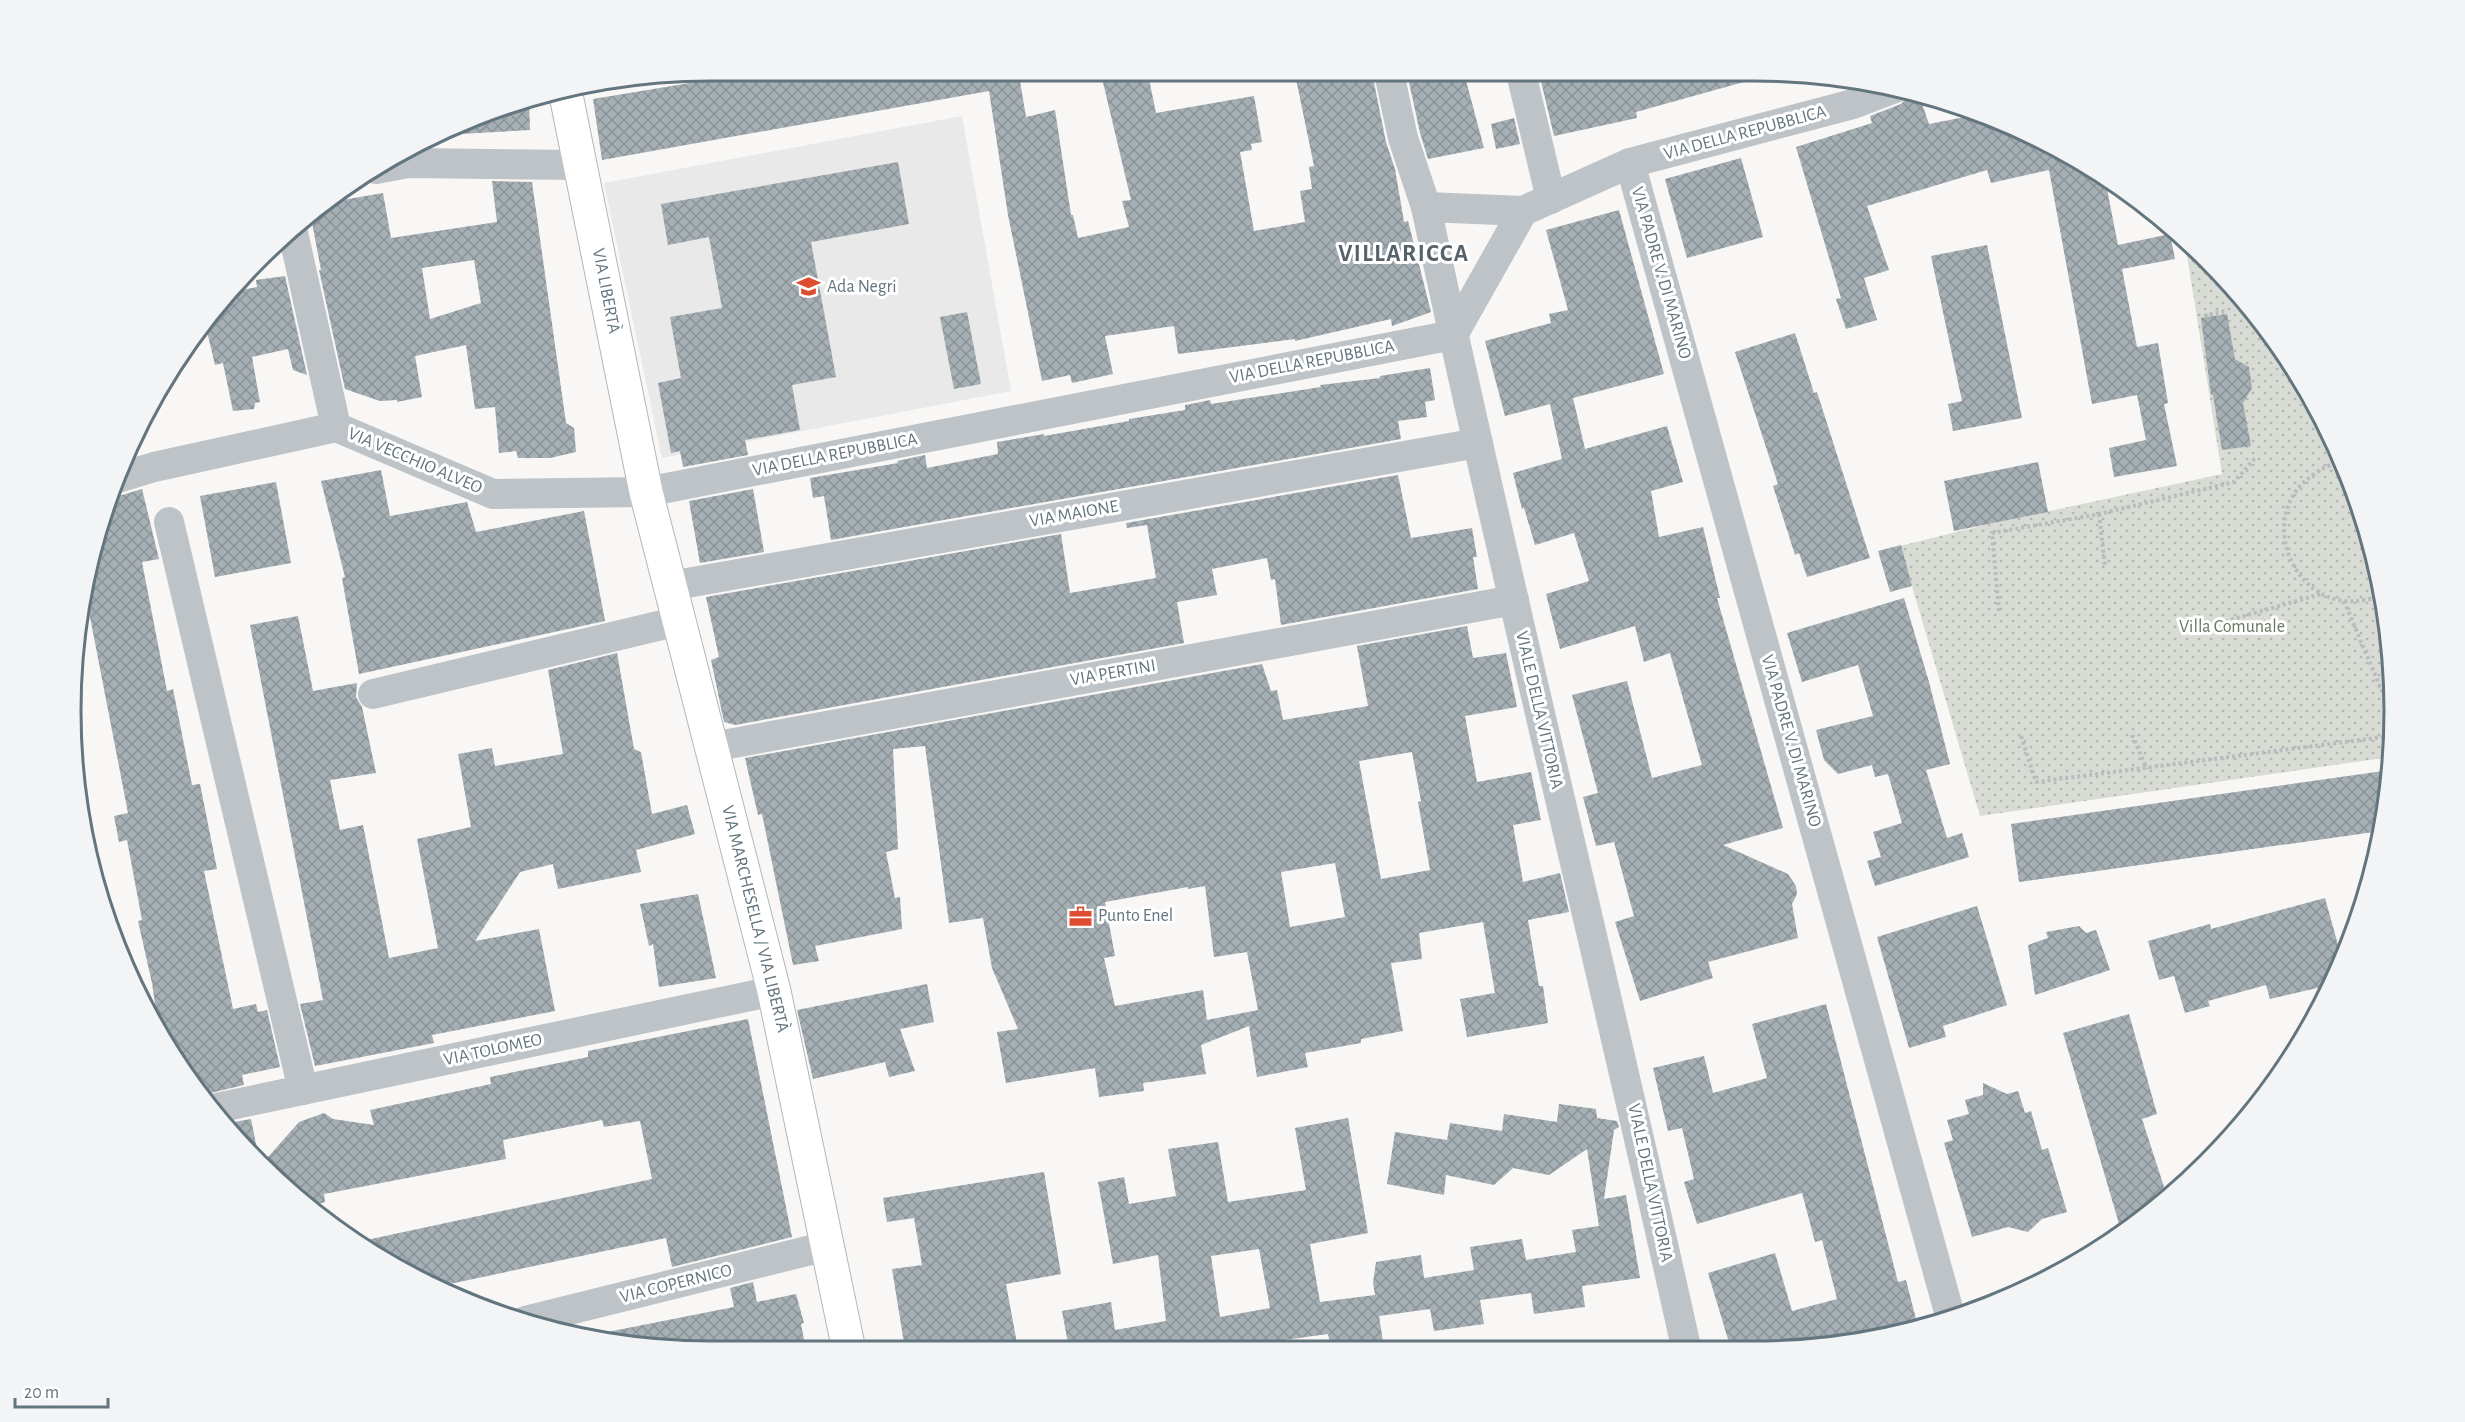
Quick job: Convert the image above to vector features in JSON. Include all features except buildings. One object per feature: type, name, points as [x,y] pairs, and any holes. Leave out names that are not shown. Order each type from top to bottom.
[{"type":"street","name":"VIALE DELLA VITTORIA","points":[[1391,81],[1403,138],[1426,207],[1453,335],[1570,846],[1623,1062],[1685,1341]]},
{"type":"street","points":[[1523,81],[1551,199]]},
{"type":"street","name":"VIA DELLA REPUBBLICA","points":[[1523,211],[1630,163],[1853,104],[1880,94]]},
{"type":"street","name":"VIA LIBERTÀ","points":[[567,98],[646,492]]},
{"type":"street","points":[[395,165],[408,163],[580,165]]},
{"type":"street","name":"VIA PADRE V. DI MARINO","points":[[1630,163],[1950,1310]]},
{"type":"street","points":[[1426,207],[1523,211],[1453,335]]},
{"type":"street","points":[[294,239],[336,427]]},
{"type":"street","name":"VIA DELLA REPUBBLICA","points":[[646,492],[1453,335]]},
{"type":"street","name":"VIA VECCHIO ALVEO","points":[[127,475],[154,467],[336,427],[493,495],[646,492]]},
{"type":"street","name":"VIA MAIONE","points":[[670,585],[1478,443]]},
{"type":"street","name":"VIA MARCHESELLA / VIA LIBERTÀ","points":[[646,492],[774,991],[847,1341]]},
{"type":"street","points":[[169,522],[303,1090]]},
{"type":"street","name":"VIA PERTINI","points":[[712,747],[1514,600]]},
{"type":"street","points":[[373,694],[679,621]]},
{"type":"street","name":"VIA TOLOMEO","points":[[221,1107],[774,991]]},
{"type":"street","name":"VIA COPERNICO","points":[[539,1317],[827,1246]]},
{"type":"path","points":[[2207,317],[2206,315],[2225,311]]},
{"type":"path","points":[[1999,611],[1992,532],[2099,514],[2234,482],[2256,457]]},
{"type":"path","points":[[2333,463],[2308,478],[2293,495],[2285,521],[2285,543],[2291,563],[2304,582],[2322,594],[2344,601],[2374,598]]},
{"type":"path","points":[[2099,514],[2105,567]]},
{"type":"path","points":[[2202,628],[2322,594]]},
{"type":"path","points":[[2344,601],[2384,696]]},
{"type":"path","points":[[2132,735],[2147,769]]},
{"type":"path","points":[[2021,736],[2036,782],[2383,737]]},
{"type":"shaded area","name":"Ada Negri","points":[[962,116],[1011,391],[662,458],[604,183]]},
{"type":"green space","name":"Villa Comunale","points":[[2187,254],[2228,296],[2278,361],[2319,432],[2351,508],[2363,548],[2379,629],[2383,670],[2382,758],[1980,816],[1900,546],[1989,524],[2222,474]]},
{"type":"place","name":"Ada Negri","points":[[809,287]]},
{"type":"place","name":"Punto Enel","points":[[1080,916]]},
{"type":"district","name":"VILLARICCA","points":[[1404,254]]}]
